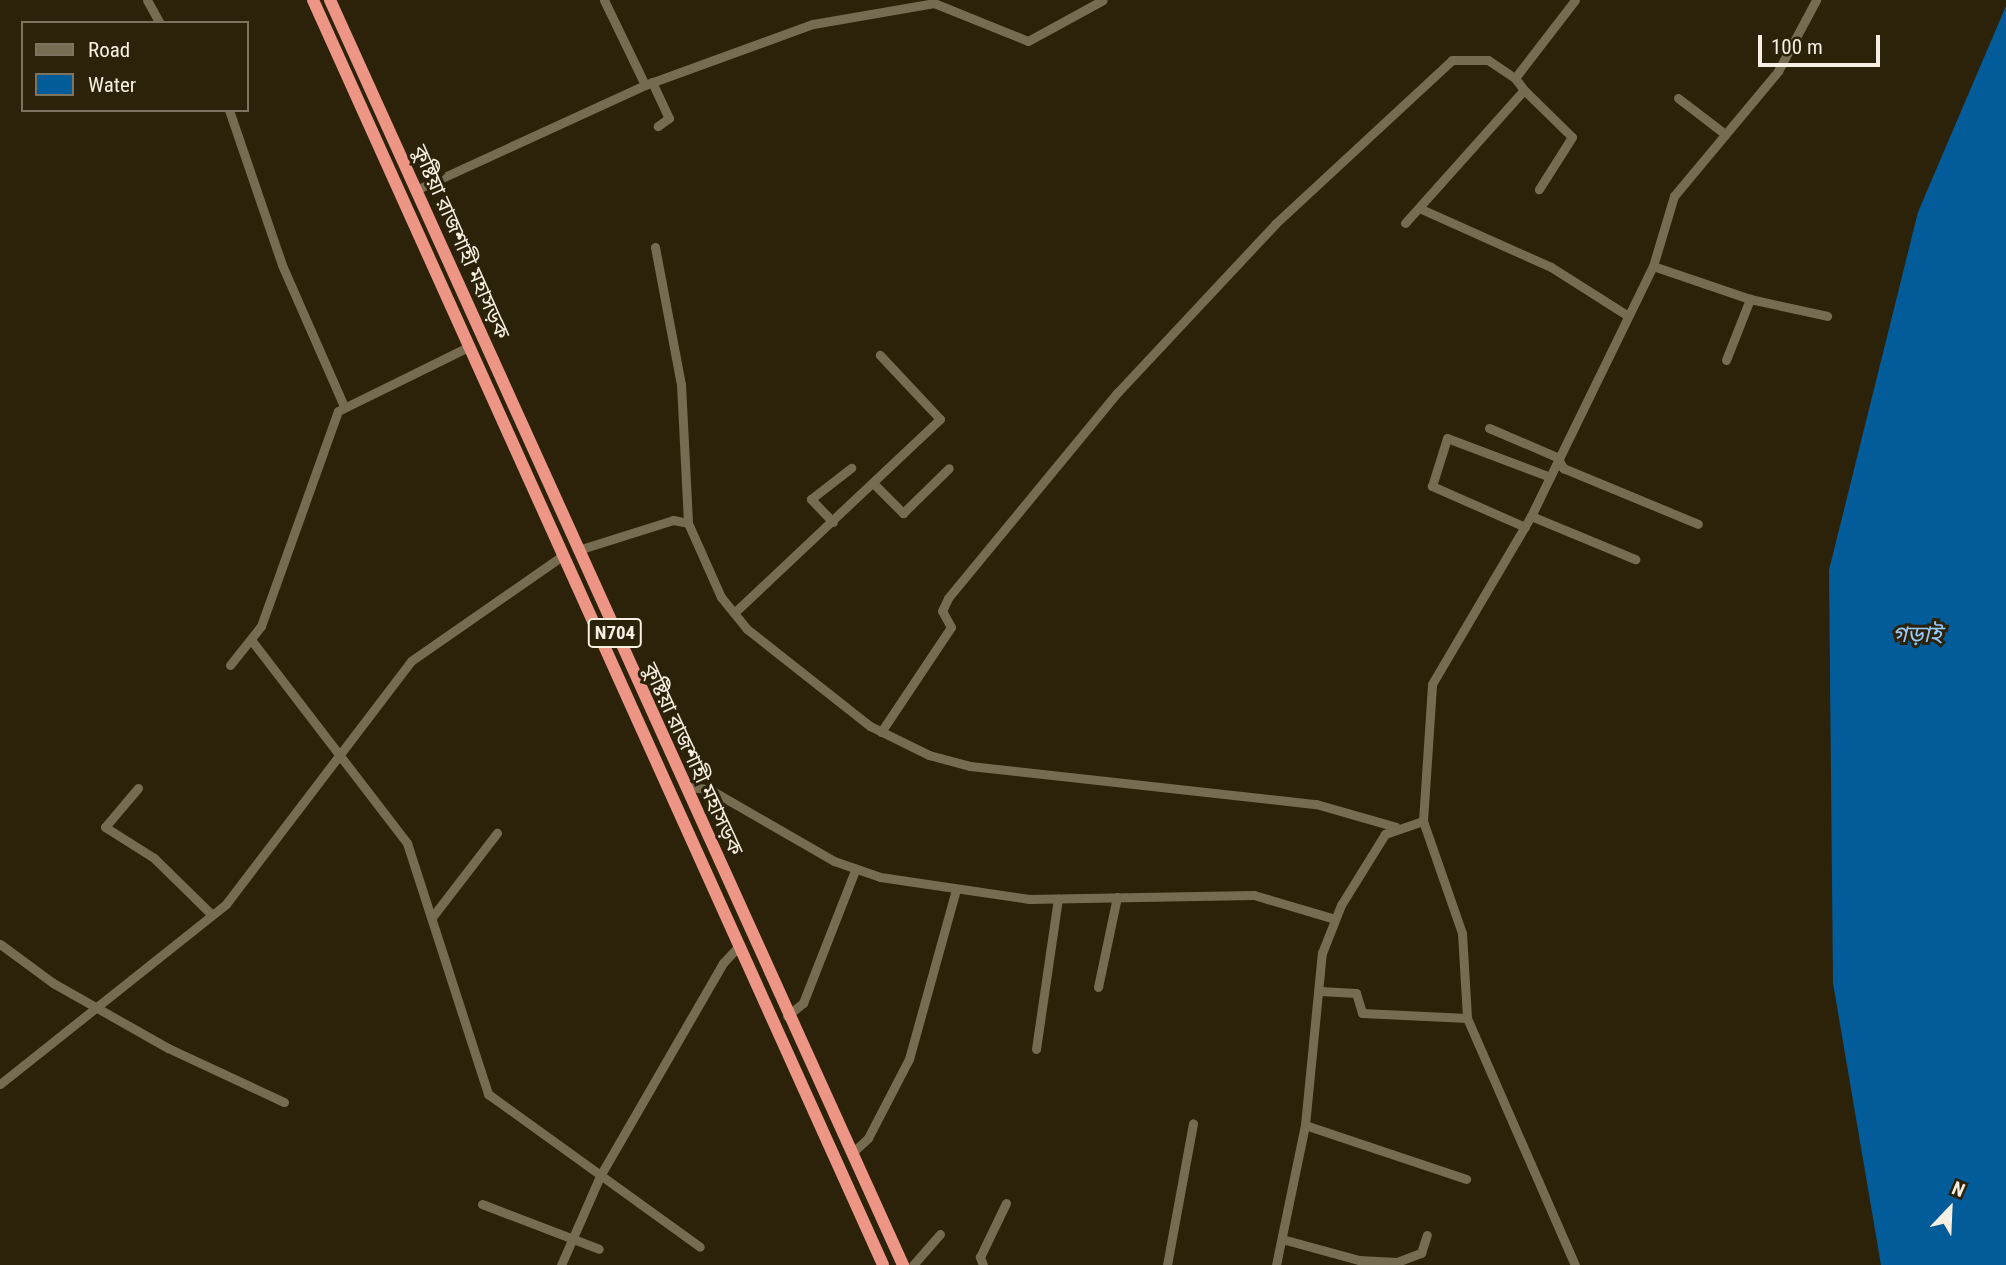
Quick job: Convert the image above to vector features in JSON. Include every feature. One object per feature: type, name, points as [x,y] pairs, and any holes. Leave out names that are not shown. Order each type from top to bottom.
[{"type":"highway","name":"কুষ্টিয়া রাজশাহী মহাসড়ক","points":[[313,0],[883,1265]]},
{"type":"highway","name":"কুষ্টিয়া রাজশাহী মহাসড়ক","points":[[330,0],[390,135],[418,189],[560,514],[687,787],[787,1016],[903,1265]]},
{"type":"highway","points":[[378,142],[390,135]]},
{"type":"highway","points":[[547,521],[560,514]]},
{"type":"highway","points":[[755,984],[770,978]]},
{"type":"street","points":[[147,0],[159,21]]},
{"type":"street","points":[[604,0],[669,118],[658,126]]},
{"type":"street","points":[[418,189],[648,84],[813,24],[890,6],[934,3],[1028,41],[1103,0]]},
{"type":"street","points":[[1515,78],[1575,0]]},
{"type":"street","points":[[1575,1265],[1466,1018],[1462,933],[1423,821],[1432,684],[1531,516],[1625,314],[1653,266],[1674,196],[1778,71],[1816,0]]},
{"type":"street","points":[[881,732],[951,627],[942,611],[947,598],[1118,392],[1275,224],[1452,60],[1488,60],[1515,78],[1572,137],[1539,189]]},
{"type":"street","points":[[1405,223],[1524,90]]},
{"type":"street","points":[[1678,98],[1726,134]]},
{"type":"street","points":[[230,112],[282,265],[344,406]]},
{"type":"street","points":[[1419,208],[1551,267],[1625,314]]},
{"type":"street","points":[[655,247],[681,384],[688,523],[734,613],[785,662],[881,732],[970,766],[1316,804],[1396,828]]},
{"type":"street","points":[[1653,266],[1750,299],[1827,316]]},
{"type":"street","points":[[1726,360],[1750,299]]},
{"type":"street","points":[[230,665],[252,641],[335,415],[344,406],[470,346]]},
{"type":"street","points":[[734,613],[876,485],[940,419],[880,355]]},
{"type":"street","points":[[1489,428],[1557,457],[1563,468],[1698,524]]},
{"type":"street","points":[[1525,527],[1432,486],[1447,438],[1550,477]]},
{"type":"street","points":[[833,522],[811,499],[851,468]]},
{"type":"street","points":[[876,485],[903,513],[949,468]]},
{"type":"street","points":[[1531,516],[1635,559]]},
{"type":"street","points":[[578,550],[673,520],[688,523]]},
{"type":"street","points":[[0,1084],[211,914],[266,857],[388,689],[434,641],[562,556]]},
{"type":"street","points":[[252,641],[341,753],[407,843],[433,916],[488,1094],[700,1247]]},
{"type":"street","points":[[687,787],[709,789],[743,805],[855,870],[956,889],[1058,899],[1254,895],[1335,919]]},
{"type":"street","points":[[138,788],[104,827],[155,859],[211,914]]},
{"type":"street","points":[[1276,1265],[1305,1125],[1322,953],[1335,919],[1378,843],[1396,828],[1423,821]]},
{"type":"street","points":[[433,916],[497,833]]},
{"type":"street","points":[[787,1016],[803,1003],[855,870]]},
{"type":"street","points":[[851,1154],[868,1138],[909,1059],[956,889]]},
{"type":"street","points":[[1098,987],[1118,897]]},
{"type":"street","points":[[1036,1049],[1058,899]]},
{"type":"street","points":[[0,944],[95,1006],[187,1059],[284,1102]]},
{"type":"street","points":[[561,1265],[600,1176],[723,963],[738,947]]},
{"type":"street","points":[[1320,990],[1356,993],[1362,1013],[1466,1018]]},
{"type":"street","points":[[1167,1265],[1193,1123]]},
{"type":"street","points":[[1305,1125],[1465,1179]]},
{"type":"street","points":[[983,1265],[980,1257],[1006,1203]]},
{"type":"street","points":[[482,1204],[599,1249]]},
{"type":"street","points":[[913,1265],[940,1234]]},
{"type":"street","points":[[1282,1239],[1359,1260],[1397,1262],[1421,1253],[1427,1236]]},
{"type":"water","name":"গড়াই","points":[[2006,6],[2006,1265],[1881,1265],[1833,983],[1829,570],[1918,212]]}]
